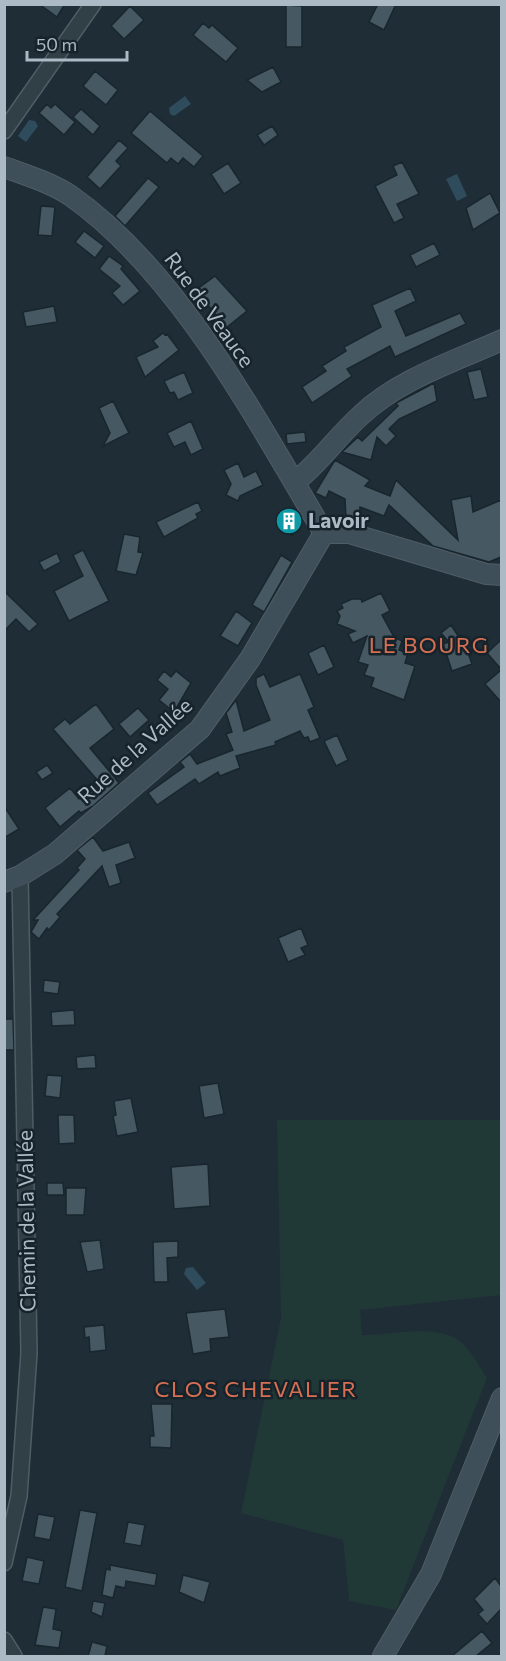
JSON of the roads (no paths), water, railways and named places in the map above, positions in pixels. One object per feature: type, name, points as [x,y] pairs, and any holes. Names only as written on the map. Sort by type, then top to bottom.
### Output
[{"type":"street","points":[[4,131],[93,4]]},
{"type":"street","name":"Rue de Veauce","points":[[4,167],[70,195],[108,226],[137,255],[216,358],[295,482],[324,533]]},
{"type":"street","points":[[295,482],[311,470],[360,416],[406,382],[501,340]]},
{"type":"street","points":[[324,533],[349,533],[486,574],[501,576]]},
{"type":"street","name":"Rue de la Vallée","points":[[12,879],[56,854],[200,729],[249,659],[324,533]]},
{"type":"street","name":"Chemin de la Vallée","points":[[4,1563],[19,1496],[29,1353],[12,879]]},
{"type":"street","points":[[383,1656],[431,1574],[501,1398]]},
{"type":"street","points":[[4,1640],[15,1656]]},
{"type":"water","points":[[185,96],[191,104],[174,116],[170,114],[169,108]]},
{"type":"water","points":[[29,120],[35,121],[38,126],[26,142],[18,136]]},
{"type":"water","points":[[457,174],[467,196],[457,201],[446,179]]},
{"type":"water","points":[[193,1267],[206,1283],[197,1290],[184,1274],[186,1268]]},
{"type":"place","name":"Lavoir","points":[[289,521]]},
{"type":"district","name":"LE BOURG","points":[[429,645]]},
{"type":"district","name":"CLOS CHEVALIER","points":[[256,1389]]}]
